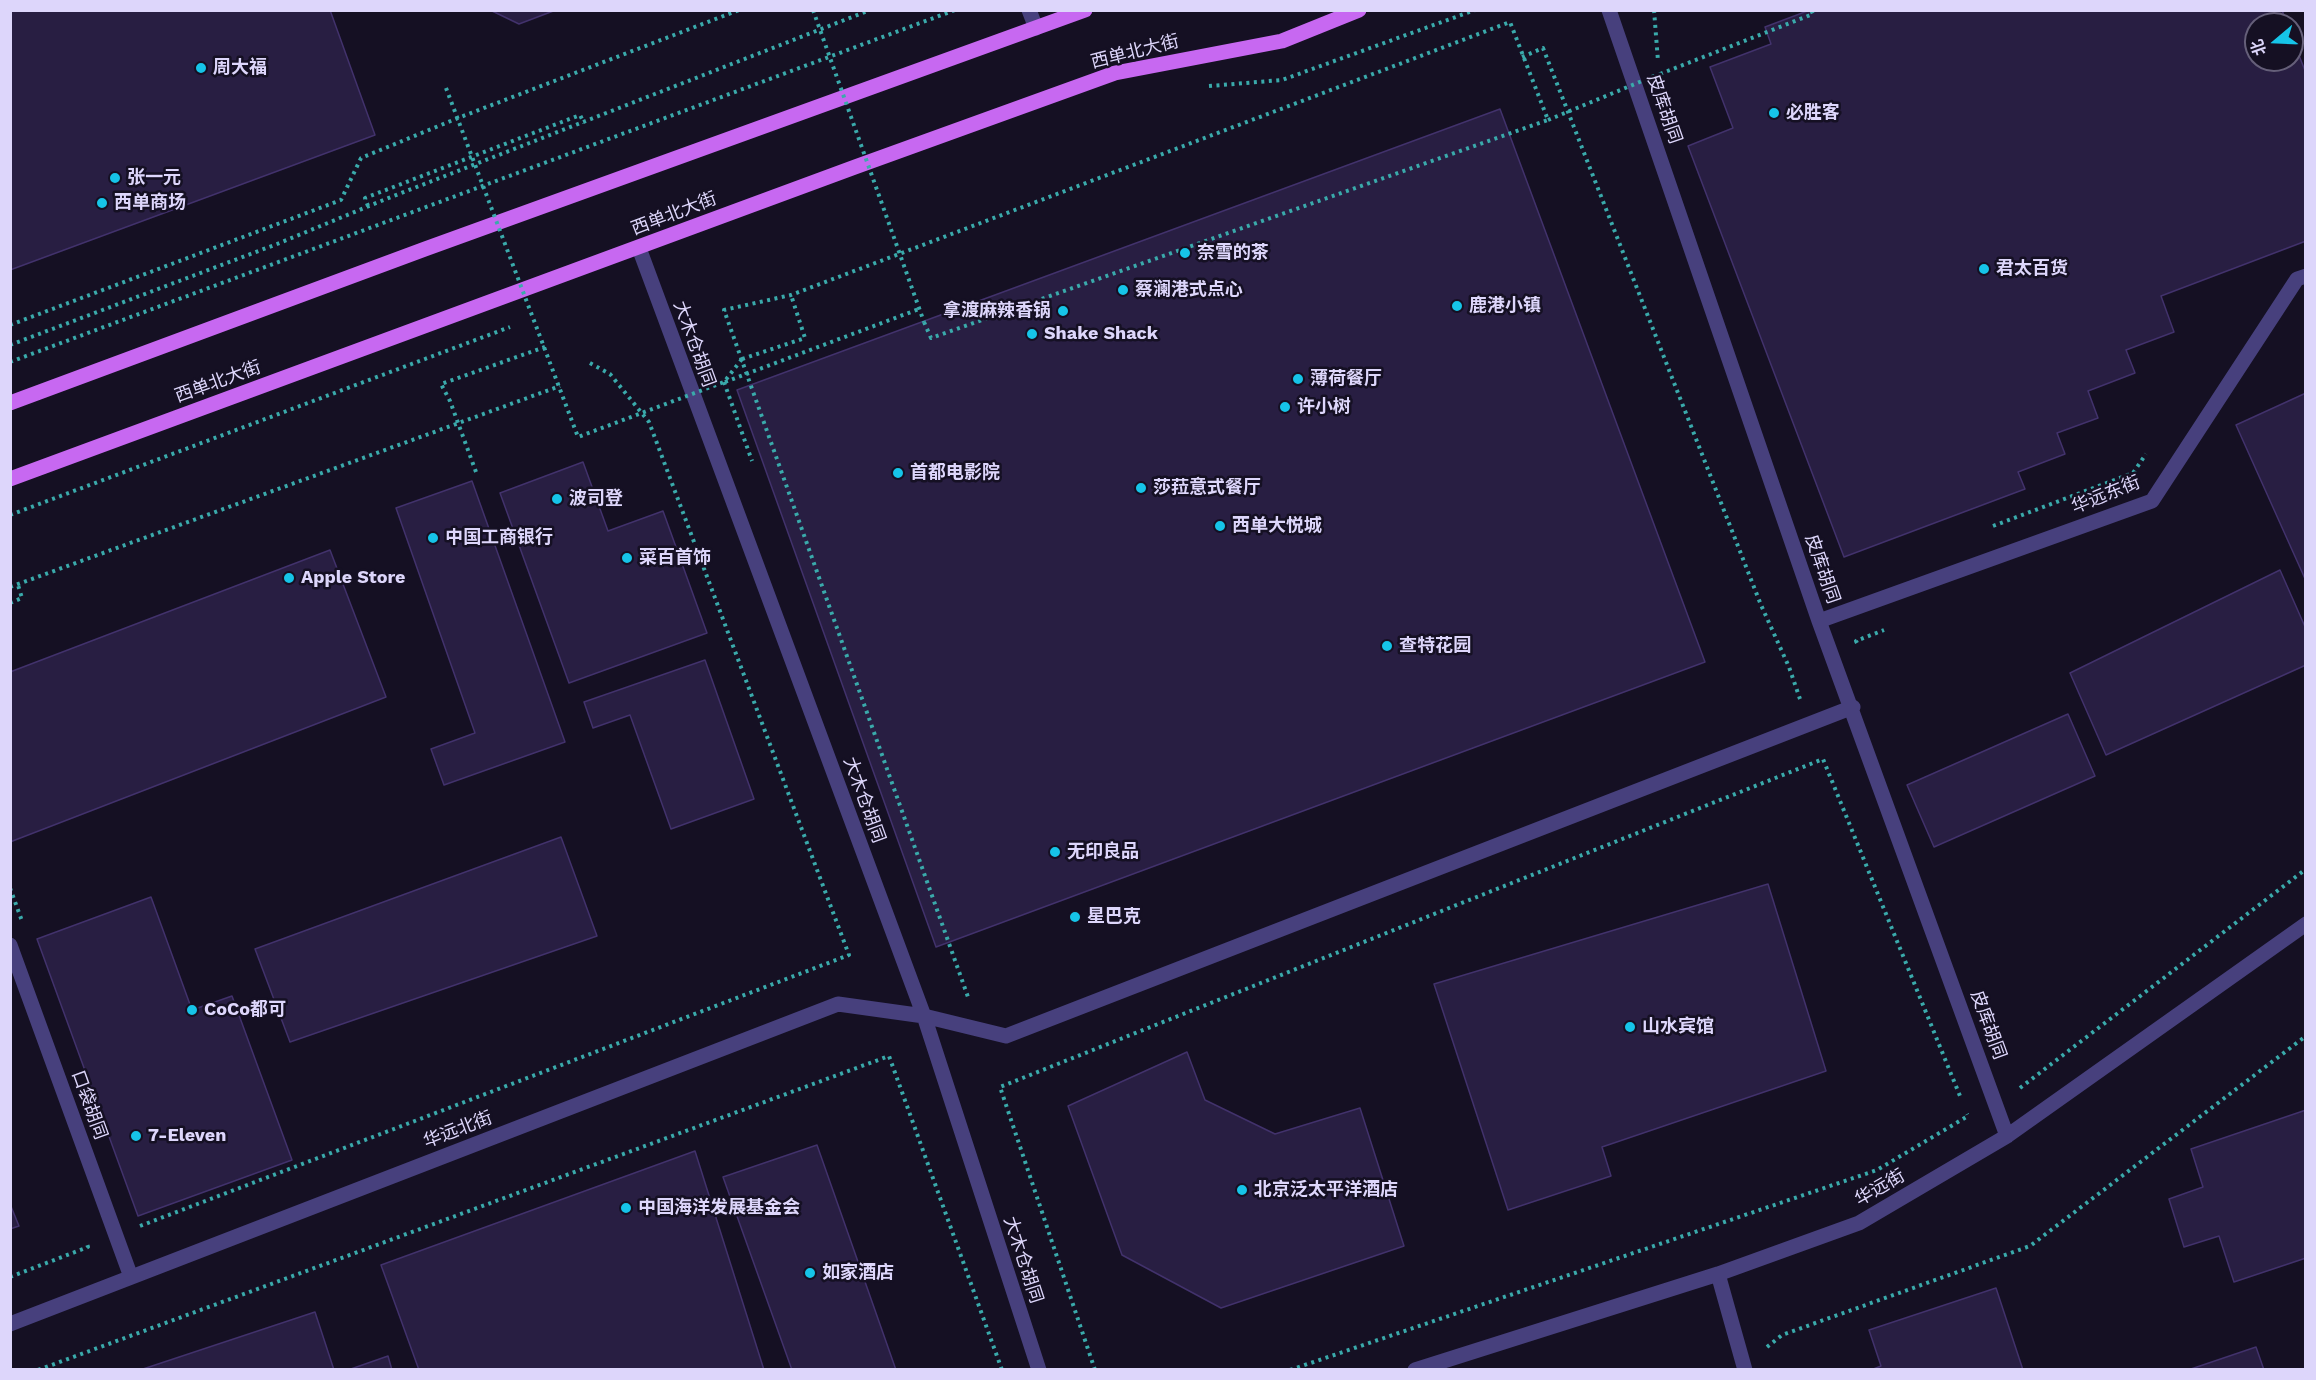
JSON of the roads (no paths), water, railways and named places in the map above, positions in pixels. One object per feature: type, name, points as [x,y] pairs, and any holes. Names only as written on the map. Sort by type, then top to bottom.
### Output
[{"type":"main road","points":[[10,403],[425,249],[1084,10]]},
{"type":"main road","name":"西单北大街","points":[[10,479],[1115,73],[1282,41],[1359,10]]},
{"type":"street","points":[[1029,10],[1036,28]]},
{"type":"street","name":"皮库胡同","points":[[1609,10],[1819,621],[2007,1136]]},
{"type":"street","name":"大木仓胡同","points":[[639,248],[924,1017],[1039,1370]]},
{"type":"street","name":"华远东街","points":[[1819,621],[2151,501],[2297,279],[2306,276]]},
{"type":"street","name":"华远北街","points":[[10,1324],[838,1004],[924,1017],[1006,1035],[1852,708]]},
{"type":"street","name":"华远街","points":[[1415,1370],[1718,1274],[1859,1223],[2007,1136],[2306,924]]},
{"type":"street","name":"口袋胡同","points":[[10,945],[131,1277]]},
{"type":"street","points":[[1718,1274],[1745,1370]]},
{"type":"place","name":"周大福","points":[[201,68]]},
{"type":"place","name":"必胜客","points":[[1774,113]]},
{"type":"place","name":"张一元","points":[[115,178]]},
{"type":"place","name":"西单商场","points":[[102,203]]},
{"type":"place","name":"奈雪的茶","points":[[1185,253]]},
{"type":"place","name":"君太百货","points":[[1984,269]]},
{"type":"place","name":"蔡澜港式点心","points":[[1123,290]]},
{"type":"place","name":"鹿港小镇","points":[[1457,306]]},
{"type":"place","name":"拿渡麻辣香锅","points":[[1063,311]]},
{"type":"place","name":"Shake Shack","points":[[1032,334]]},
{"type":"place","name":"薄荷餐厅","points":[[1298,379]]},
{"type":"place","name":"许小树","points":[[1285,407]]},
{"type":"place","name":"首都电影院","points":[[898,473]]},
{"type":"place","name":"莎菈意式餐厅","points":[[1141,488]]},
{"type":"place","name":"波司登","points":[[557,499]]},
{"type":"place","name":"西单大悦城","points":[[1220,526]]},
{"type":"place","name":"中国工商银行","points":[[433,538]]},
{"type":"place","name":"菜百首饰","points":[[627,558]]},
{"type":"place","name":"Apple Store","points":[[289,578]]},
{"type":"place","name":"查特花园","points":[[1387,646]]},
{"type":"place","name":"无印良品","points":[[1055,852]]},
{"type":"place","name":"星巴克","points":[[1075,917]]},
{"type":"place","name":"CoCo都可","points":[[192,1010]]},
{"type":"place","name":"山水宾馆","points":[[1630,1027]]},
{"type":"place","name":"7-Eleven","points":[[136,1136]]},
{"type":"place","name":"北京泛太平洋酒店","points":[[1242,1190]]},
{"type":"place","name":"中国海洋发展基金会","points":[[626,1208]]},
{"type":"place","name":"如家酒店","points":[[810,1273]]}]
